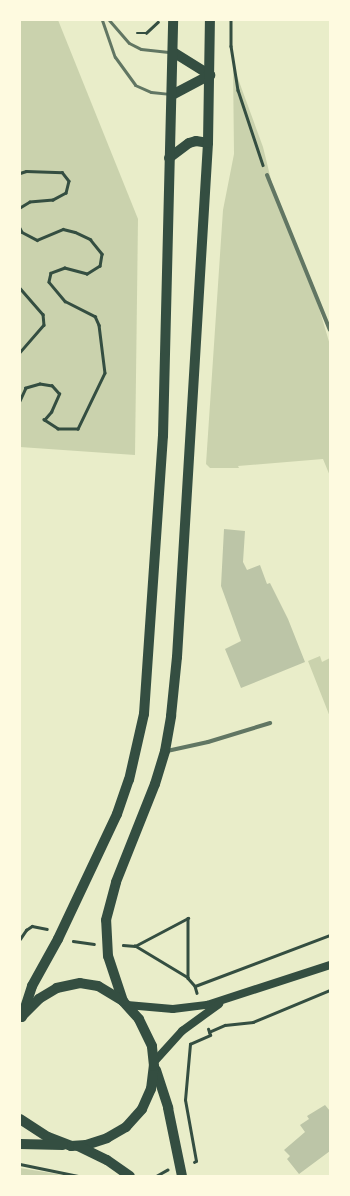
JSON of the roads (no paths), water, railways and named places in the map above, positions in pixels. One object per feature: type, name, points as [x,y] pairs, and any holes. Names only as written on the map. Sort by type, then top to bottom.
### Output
[{"type":"main road","points":[[21,1018],[32,986],[60,935],[117,814],[129,780],[144,714],[162,436],[173,20]]},
{"type":"main road","points":[[182,1176],[168,1108],[154,1064],[146,1029],[125,1003],[113,976],[106,944],[106,920],[111,897],[143,819],[165,751],[177,657],[208,143],[210,20]]},
{"type":"main road","points":[[173,52],[210,75]]},
{"type":"main road","points":[[172,95],[210,75]]},
{"type":"main road","points":[[169,158],[192,142],[208,143]]},
{"type":"main road","points":[[21,1018],[39,999],[71,984],[98,986],[125,1003],[173,1009],[223,1002],[330,965]]},
{"type":"main road","points":[[20,1144],[74,1146],[107,1138],[136,1118],[147,1100],[154,1064],[174,1039],[223,1002]]},
{"type":"main road","points":[[20,1119],[48,1137],[107,1160],[130,1176]]},
{"type":"street","points":[[266,174],[330,330]]},
{"type":"street","points":[[165,751],[208,742],[270,723]]},
{"type":"lane","points":[[102,20],[115,57],[135,85],[151,92],[172,95]]},
{"type":"lane","points":[[109,20],[129,43],[141,49],[173,52]]}]
